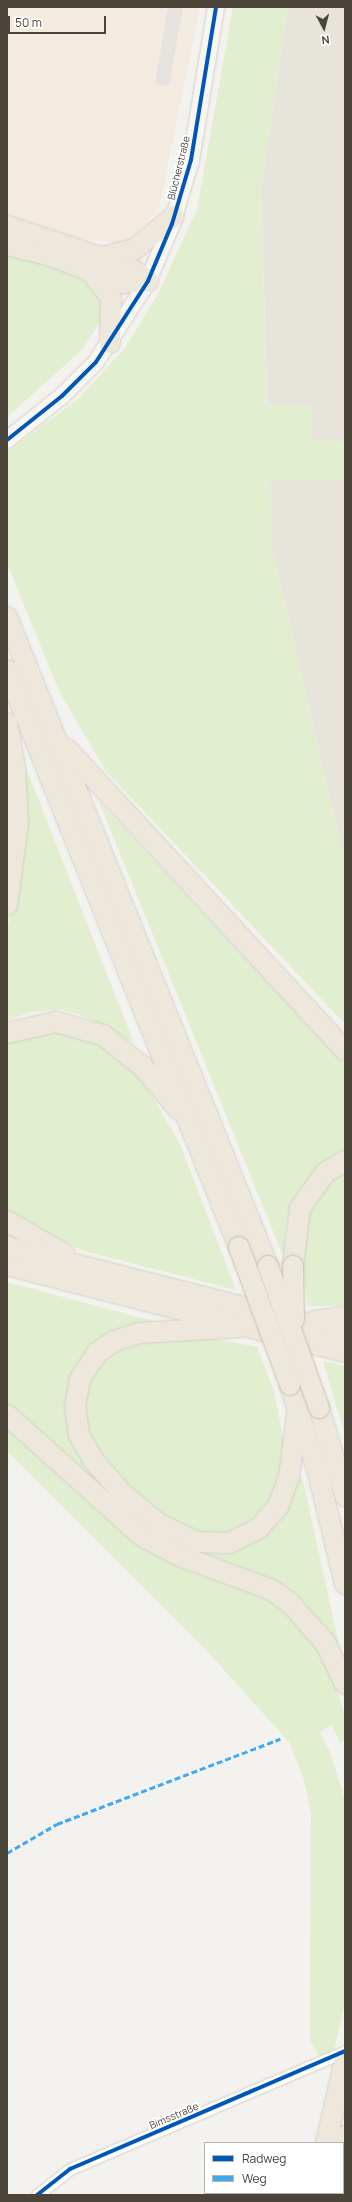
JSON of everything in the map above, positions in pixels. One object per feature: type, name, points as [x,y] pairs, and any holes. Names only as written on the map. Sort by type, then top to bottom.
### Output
[{"type":"highway","points":[[7,245],[96,263],[135,249],[174,216]]},
{"type":"highway","points":[[7,226],[96,263],[122,283],[148,281]]},
{"type":"highway","points":[[96,263],[111,298],[110,343]]},
{"type":"highway","points":[[7,617],[268,1266],[298,1329]]},
{"type":"highway","points":[[7,670],[239,1247],[298,1408],[322,1488],[345,1584]]},
{"type":"highway","points":[[7,723],[15,767],[18,823],[7,905]]},
{"type":"highway","points":[[53,732],[88,776],[345,1050]]},
{"type":"highway","points":[[7,1033],[56,1022],[104,1035],[143,1067],[189,1122]]},
{"type":"highway","points":[[345,1161],[326,1172],[300,1208],[292,1266],[298,1329],[345,1496]]},
{"type":"highway","points":[[7,1222],[86,1267]]},
{"type":"highway","points":[[7,1247],[86,1267],[298,1329],[345,1333]]},
{"type":"highway","points":[[7,1265],[239,1327],[345,1352]]},
{"type":"highway","points":[[298,1329],[345,1317]]},
{"type":"highway","points":[[239,1327],[139,1333],[114,1341],[97,1353],[80,1379],[74,1406],[80,1435],[94,1461],[123,1494],[159,1524],[197,1542],[229,1543],[258,1529],[278,1506],[289,1478],[298,1408]]},
{"type":"highway","points":[[7,1415],[142,1536],[180,1556],[272,1590],[291,1604],[326,1644],[345,1684]]},
{"type":"highway","points":[[333,1449],[345,1473]]},
{"type":"highway","points":[[326,2142],[345,2059]]},
{"type":"street","name":"Blücherstraße","points":[[7,440],[71,388],[110,343],[148,281],[174,216],[194,146],[216,7]]},
{"type":"street","name":"Bimsstraße","points":[[37,2195],[70,2169],[345,2059]]},
{"type":"shaded area","points":[[7,7],[200,7],[159,208],[128,244],[73,238],[7,215]]},
{"type":"shaded area","points":[[168,7],[183,7],[169,86],[155,84]]},
{"type":"shaded area","points":[[288,7],[345,7],[345,863],[272,546],[261,190]]},
{"type":"green space","points":[[233,7],[288,7],[261,190],[267,405],[312,406],[312,439],[345,442],[345,480],[270,481],[272,546],[345,863],[345,1024],[105,770],[59,691],[7,563],[7,452],[78,399],[125,348],[159,292],[197,209]]},
{"type":"green space","points":[[7,253],[93,281],[102,291],[104,315],[83,349],[7,417]]},
{"type":"green space","points":[[25,765],[134,1043],[84,1016],[62,1010],[30,1012],[7,1021],[7,931],[26,838]]},
{"type":"green space","points":[[99,802],[345,1064],[345,1152],[319,1168],[297,1195],[286,1223],[284,1258]]},
{"type":"green space","points":[[46,1029],[95,1037],[142,1079],[180,1144],[236,1290],[84,1251],[7,1215],[7,1040]]},
{"type":"green space","points":[[345,1170],[345,1306],[308,1306],[303,1273],[307,1223],[313,1203],[331,1178]]},
{"type":"green space","points":[[7,1282],[153,1321],[153,1326],[75,1371],[93,1472],[221,1551],[302,1476],[341,1654],[309,1614],[169,1548],[7,1406]]},
{"type":"green space","points":[[210,1338],[257,1347],[274,1391],[284,1442],[282,1481],[258,1520],[228,1536],[196,1535],[146,1507],[86,1438],[83,1390],[96,1364],[128,1342]]},
{"type":"green space","points":[[323,1361],[345,1366],[345,1434],[335,1402]]},
{"type":"green space","points":[[7,1423],[131,1538],[163,1559],[260,1592],[276,1603],[311,1636],[336,1685],[345,1717],[345,1741],[340,1743],[332,1725],[320,1732],[330,1752],[345,1800],[345,2003],[333,2054],[319,2057],[310,2040],[311,1814],[304,1780],[289,1742],[206,1650],[7,1451]]},
{"type":"marked path","points":[[7,1853],[57,1824],[280,1739]]},
{"type":"cycle path","points":[[7,440],[62,396],[96,362],[148,281],[172,224],[191,160],[216,7]]},
{"type":"cycle path","points":[[37,2195],[70,2169],[345,2051]]}]
